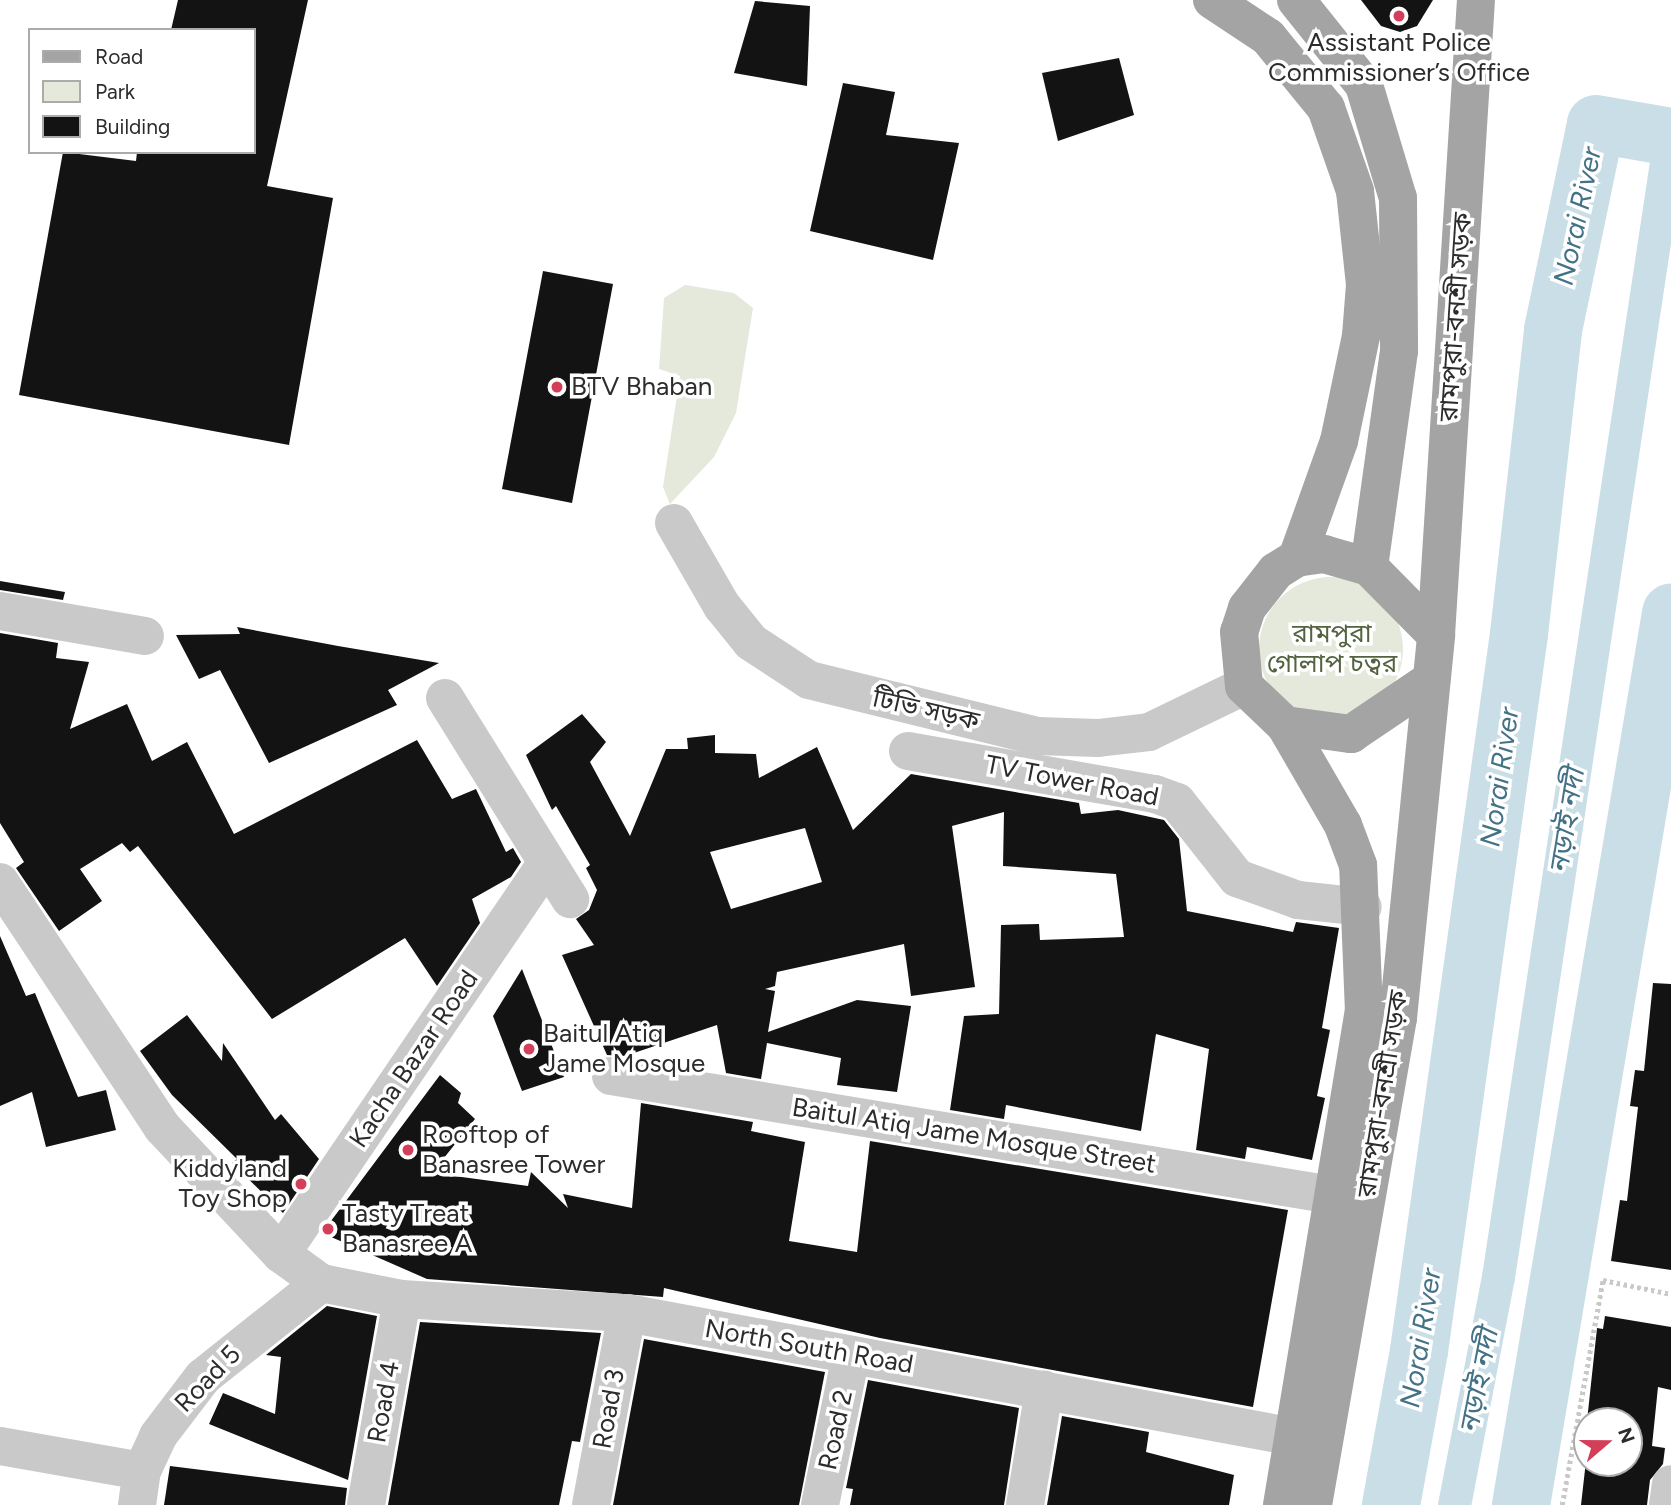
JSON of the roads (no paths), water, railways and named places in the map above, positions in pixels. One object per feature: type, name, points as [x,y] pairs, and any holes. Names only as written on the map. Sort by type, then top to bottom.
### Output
[{"type":"main road","points":[[1212,0],[1276,46],[1326,108],[1346,151],[1365,285],[1354,380],[1339,442],[1297,558]]},
{"type":"main road","name":"রামপুরা-বনশ্রী সড়ক","points":[[1296,0],[1364,85],[1398,198],[1399,351],[1369,568]]},
{"type":"main road","name":"রামপুরা-বনশ্রী সড়ক","points":[[1436,635],[1476,0]]},
{"type":"main road","points":[[1324,554],[1369,568],[1436,635],[1431,680],[1351,734],[1285,725],[1244,686],[1237,655],[1247,608],[1276,571],[1297,558],[1324,554]]},
{"type":"main road","name":"রামপুরা-বনশ্রী সড়ক","points":[[1313,1505],[1398,1018],[1431,680]]},
{"type":"main road","name":"রামপুরা-বনশ্রী সড়ক","points":[[1282,1505],[1338,1196],[1364,1012],[1363,907],[1358,865],[1343,825],[1285,725]]},
{"type":"street","name":"টিভি সড়ক","points":[[674,523],[722,607],[751,642],[822,684],[1037,736],[1098,738],[1149,732],[1244,686]]},
{"type":"street","points":[[0,611],[145,635]]},
{"type":"street","points":[[445,698],[570,899]]},
{"type":"street","name":"TV Tower Road","points":[[908,751],[1155,794],[1178,802],[1237,878],[1298,900],[1363,907]]},
{"type":"street","name":"Kacha Bazar Road","points":[[281,1254],[547,863]]},
{"type":"street","points":[[0,882],[162,1127],[281,1254],[321,1283]]},
{"type":"street","name":"Baitul Atiq Jame Mosque Street","points":[[611,1076],[1338,1196]]},
{"type":"street","name":"North South Road","points":[[321,1283],[402,1299],[626,1313],[1294,1437]]},
{"type":"street","name":"Road 5","points":[[113,1505],[140,1488],[158,1436],[203,1377],[321,1283]]},
{"type":"street","name":"Road 4","points":[[366,1505],[402,1299]]},
{"type":"street","name":"Road 3","points":[[591,1505],[626,1313]]},
{"type":"street","name":"Road 2","points":[[820,1505],[851,1355]]},
{"type":"street","points":[[1025,1505],[1044,1390]]},
{"type":"street","points":[[0,1446],[140,1488]]},
{"type":"street","points":[[1668,1505],[1671,1484]]},
{"type":"waterway","name":"Norai River","points":[[1391,1505],[1419,1351],[1519,634],[1553,330],[1596,124],[1671,137]]},
{"type":"waterway","name":"নড়াই নদী","points":[[1454,1505],[1498,1277],[1671,129]]},
{"type":"waterway","name":"Norai River","points":[[1521,1505],[1671,613]]},
{"type":"place","name":"Assistant Police Commissioner’s Office","points":[[1399,16]]},
{"type":"place","name":"BTV Bhaban","points":[[557,387]]},
{"type":"place","name":"Baitul Atiq Jame Mosque","points":[[529,1049]]},
{"type":"place","name":"Rooftop of Banasree Tower","points":[[408,1150]]},
{"type":"place","name":"Kiddyland Toy Shop","points":[[301,1184]]},
{"type":"place","name":"Tasty Treat Banasree A","points":[[328,1229]]},
{"type":"park label","name":"রামপুরা গোলাপ চত্বর","points":[[1332,649]]}]
